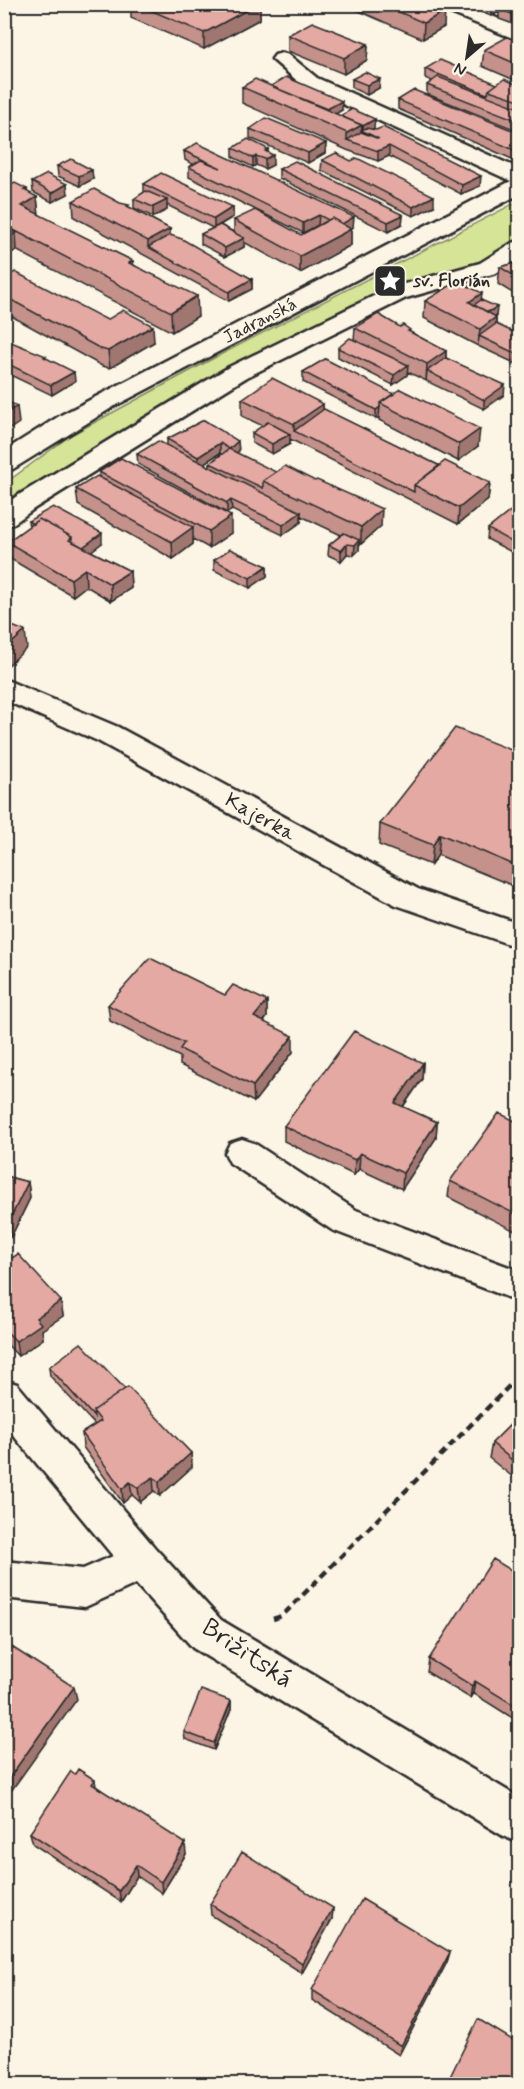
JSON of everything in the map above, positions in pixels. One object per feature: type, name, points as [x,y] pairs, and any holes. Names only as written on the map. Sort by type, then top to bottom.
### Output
[{"type":"street","points":[[445,4],[519,35]]},
{"type":"street","points":[[282,59],[310,82],[519,177]]},
{"type":"street","name":"Jadranská","points":[[4,463],[56,428],[110,398],[519,185]]},
{"type":"street","name":"Jadranská","points":[[4,518],[26,502],[237,372],[398,293],[488,268],[519,248]]},
{"type":"street","name":"Kajerka","points":[[4,688],[108,734],[407,897],[519,936]]},
{"type":"street","points":[[242,1153],[344,1220],[519,1287]]},
{"type":"street","name":"Brižitská","points":[[4,1396],[142,1562],[207,1634],[519,1822]]},
{"type":"street","points":[[4,1579],[85,1588],[142,1562]]},
{"type":"path","points":[[207,1634],[249,1628],[282,1616],[519,1376]]},
{"type":"green space","points":[[519,201],[519,240],[483,263],[231,368],[152,412],[5,506],[4,484],[71,435],[214,358]]},
{"type":"building","points":[[136,4],[258,4],[204,33]]},
{"type":"building","points":[[381,4],[428,4],[445,11],[424,23]]},
{"type":"building","points":[[508,4],[519,4],[519,17],[500,9]]},
{"type":"building","points":[[312,22],[368,44],[344,58],[288,35]]},
{"type":"building","points":[[507,37],[519,42],[519,65],[484,50]]},
{"type":"building","points":[[440,60],[497,84],[487,94],[425,69]]},
{"type":"building","points":[[365,72],[380,79],[367,85],[352,79]]},
{"type":"building","points":[[286,77],[342,101],[327,109],[271,86]]},
{"type":"building","points":[[438,77],[519,108],[519,121],[427,85]]},
{"type":"building","points":[[255,79],[362,125],[347,133],[242,87]]},
{"type":"building","points":[[504,79],[519,85],[519,100],[489,90]]},
{"type":"building","points":[[414,90],[519,133],[519,152],[398,100]]},
{"type":"building","points":[[352,109],[375,119],[363,126],[340,116]]},
{"type":"building","points":[[266,118],[326,143],[308,153],[250,129]]},
{"type":"building","points":[[383,127],[481,176],[462,185],[389,146],[378,151],[347,140],[361,132],[379,139],[361,130],[366,128],[376,130]]},
{"type":"building","points":[[248,139],[268,149],[265,151],[273,155],[265,159],[256,156],[253,158],[233,148]]},
{"type":"building","points":[[197,143],[354,217],[342,224],[332,218],[328,220],[319,215],[303,223],[189,167],[201,160],[221,168],[184,151]]},
{"type":"building","points":[[336,153],[351,161],[357,158],[434,196],[413,207],[322,160]]},
{"type":"building","points":[[71,159],[92,170],[79,176],[57,166]]},
{"type":"building","points":[[295,161],[403,215],[388,222],[279,169]]},
{"type":"building","points":[[161,173],[233,207],[214,219],[144,184]]},
{"type":"building","points":[[47,174],[67,184],[52,193],[32,182]]},
{"type":"building","points":[[4,182],[11,185],[15,183],[37,197],[22,206],[133,261],[129,263],[197,296],[171,312],[4,225]]},
{"type":"building","points":[[94,189],[120,203],[129,205],[127,206],[170,229],[148,241],[73,201]]},
{"type":"building","points":[[146,191],[167,200],[153,207],[134,199]]},
{"type":"building","points":[[255,210],[301,235],[332,218],[351,229],[300,256],[234,220]]},
{"type":"building","points":[[220,225],[244,238],[225,248],[201,234]]},
{"type":"building","points":[[4,228],[16,233],[4,240]]},
{"type":"building","points":[[170,235],[182,239],[252,279],[229,292],[148,247]]},
{"type":"building","points":[[519,262],[519,279],[500,267]]},
{"type":"building","points":[[15,272],[107,320],[123,310],[153,326],[108,351],[101,349],[4,296],[4,278]]},
{"type":"building","points":[[458,281],[482,293],[469,302],[496,317],[480,329],[425,301]]},
{"type":"building","points":[[481,300],[497,307],[488,312],[474,305]]},
{"type":"building","points":[[378,314],[400,327],[403,325],[410,330],[408,331],[446,351],[427,364],[355,328]]},
{"type":"building","points":[[496,324],[519,335],[519,355],[479,336]]},
{"type":"building","points":[[350,338],[408,365],[394,375],[338,348]]},
{"type":"building","points":[[11,342],[46,356],[44,357],[74,372],[51,385],[4,362],[4,346]]},
{"type":"building","points":[[446,358],[505,385],[484,400],[427,371]]},
{"type":"building","points":[[325,359],[394,394],[380,403],[380,407],[376,410],[303,372]]},
{"type":"building","points":[[272,378],[323,404],[294,424],[242,399]]},
{"type":"building","points":[[400,389],[480,429],[459,444],[380,403]]},
{"type":"building","points":[[4,400],[17,406],[4,415]]},
{"type":"building","points":[[324,409],[440,466],[414,485],[414,492],[294,431]]},
{"type":"building","points":[[204,420],[238,441],[229,449],[220,443],[198,457],[167,439]]},
{"type":"building","points":[[268,422],[290,434],[272,444],[252,433]]},
{"type":"building","points":[[158,441],[301,512],[283,525],[231,500],[227,503],[137,454]]},
{"type":"building","points":[[229,449],[276,472],[263,481],[263,488],[210,463]]},
{"type":"building","points":[[121,458],[231,516],[209,531],[99,472]]},
{"type":"building","points":[[445,461],[490,483],[459,508],[414,485]]},
{"type":"building","points":[[285,466],[382,509],[361,527],[263,481]]},
{"type":"building","points":[[97,476],[193,527],[172,542],[76,489]]},
{"type":"building","points":[[519,506],[519,546],[488,529]]},
{"type":"building","points":[[53,507],[102,533],[83,547],[72,541],[72,537],[39,519],[33,524],[28,521]]},
{"type":"building","points":[[39,519],[72,537],[69,540],[130,571],[110,584],[85,569],[71,579],[7,542]]},
{"type":"building","points":[[344,533],[359,540],[355,545],[347,544],[341,551],[329,545]]},
{"type":"building","points":[[230,549],[267,566],[250,578],[214,560]]},
{"type":"building","points":[[4,623],[25,631],[4,650]]},
{"type":"building","points":[[455,728],[519,753],[519,867],[440,834],[433,845],[380,824]]},
{"type":"building","points":[[150,958],[225,995],[233,985],[267,1001],[254,1017],[293,1036],[253,1086],[180,1049],[184,1043],[108,1005]]},
{"type":"building","points":[[354,1031],[423,1063],[395,1103],[437,1122],[403,1173],[360,1153],[355,1160],[284,1126]]},
{"type":"building","points":[[499,1113],[519,1123],[519,1216],[450,1181]]},
{"type":"building","points":[[4,1176],[28,1182],[9,1221],[4,1220]]},
{"type":"building","points":[[18,1254],[61,1301],[36,1318],[41,1324],[16,1341],[4,1329],[4,1263]]},
{"type":"building","points":[[81,1343],[125,1389],[93,1411],[94,1417],[49,1367]]},
{"type":"building","points":[[128,1387],[191,1453],[159,1482],[153,1477],[138,1488],[130,1482],[122,1489],[82,1433],[101,1421],[93,1411]]},
{"type":"building","points":[[519,1416],[519,1466],[492,1443]]},
{"type":"building","points":[[493,1559],[519,1575],[519,1708],[475,1681],[472,1686],[429,1659]]},
{"type":"building","points":[[4,1642],[74,1687],[4,1785]]},
{"type":"building","points":[[201,1690],[231,1701],[214,1743],[184,1732]]},
{"type":"building","points":[[78,1769],[95,1780],[92,1784],[185,1843],[161,1882],[136,1865],[119,1891],[30,1833],[71,1771],[75,1774]]},
{"type":"building","points":[[242,1852],[333,1908],[302,1963],[210,1904]]},
{"type":"building","points":[[362,1899],[450,1952],[401,2046],[312,1990]]},
{"type":"building","points":[[478,2019],[519,2044],[519,2085],[446,2085]]},
{"type":"place","name":"sv. Florián","points":[[390,281]]}]
